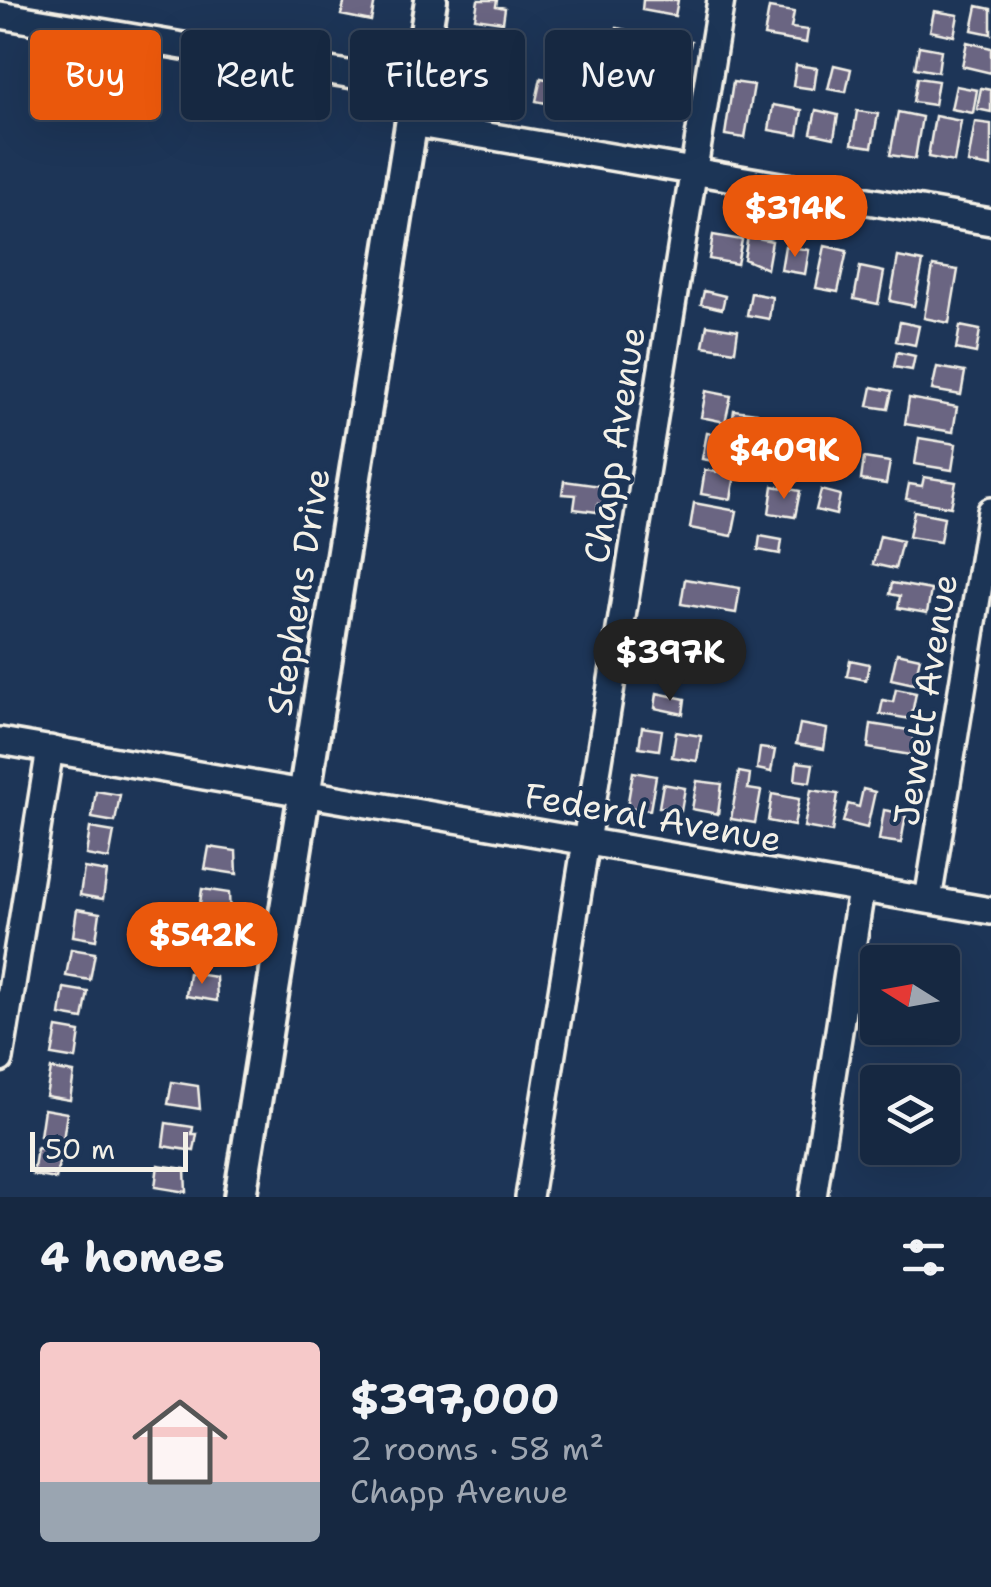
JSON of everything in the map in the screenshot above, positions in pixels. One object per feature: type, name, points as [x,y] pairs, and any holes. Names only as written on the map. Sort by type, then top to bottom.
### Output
[{"type":"street","name":"Stephens Drive","points":[[427,30],[432,0]]},
{"type":"street","name":"Chapp Avenue","points":[[529,1197],[721,0]]},
{"type":"street","points":[[0,15],[350,74]]},
{"type":"street","name":"Stephens Drive","points":[[240,1197],[412,120]]},
{"type":"street","points":[[412,123],[991,222]]},
{"type":"street","name":"Jewett Avenue","points":[[928,900],[991,512]]},
{"type":"street","name":"Federal Avenue","points":[[0,741],[991,911]]},
{"type":"street","points":[[0,1059],[50,749]]},
{"type":"street","points":[[814,1197],[862,890]]},
{"type":"building","points":[[345,0],[375,0],[371,21],[341,15]]},
{"type":"building","points":[[478,0],[497,0],[496,6],[505,8],[503,22],[475,18]]},
{"type":"building","points":[[643,0],[678,0],[675,16],[642,10]]},
{"type":"building","points":[[977,6],[991,9],[991,34],[972,30]]},
{"type":"building","points":[[769,8],[794,12],[791,28],[808,30],[806,43],[764,36]]},
{"type":"building","points":[[934,11],[958,15],[954,36],[930,31]]},
{"type":"building","points":[[967,42],[991,48],[991,73],[962,66]]},
{"type":"building","points":[[919,46],[941,50],[938,72],[915,68]]},
{"type":"building","points":[[796,65],[817,68],[814,89],[793,86]]},
{"type":"building","points":[[834,65],[851,69],[846,92],[828,89]]},
{"type":"building","points":[[541,78],[545,79],[545,103],[536,101]]},
{"type":"building","points":[[917,78],[938,81],[934,105],[913,102]]},
{"type":"building","points":[[733,82],[754,85],[745,138],[725,135]]},
{"type":"building","points":[[956,86],[977,90],[973,113],[951,109]]},
{"type":"building","points":[[981,88],[991,90],[991,112],[977,109]]},
{"type":"building","points":[[773,105],[802,110],[798,135],[769,130]]},
{"type":"building","points":[[816,110],[838,115],[834,138],[811,133]]},
{"type":"building","points":[[857,111],[878,114],[872,147],[852,144]]},
{"type":"building","points":[[898,112],[922,117],[915,159],[890,155]]},
{"type":"building","points":[[935,116],[961,121],[954,162],[928,157]]},
{"type":"building","points":[[975,122],[991,124],[991,167],[968,163]]},
{"type":"building","points":[[713,235],[742,240],[737,264],[709,259]]},
{"type":"building","points":[[748,236],[772,241],[767,269],[744,259]]},
{"type":"building","points":[[785,246],[809,250],[805,274],[781,270]]},
{"type":"building","points":[[825,246],[847,251],[838,292],[816,288]]},
{"type":"building","points":[[898,257],[923,262],[914,306],[890,301]]},
{"type":"building","points":[[933,266],[958,270],[949,323],[924,318]]},
{"type":"building","points":[[860,267],[884,272],[878,304],[854,299]]},
{"type":"building","points":[[704,291],[725,296],[722,309],[701,304]]},
{"type":"building","points":[[751,293],[772,297],[769,319],[747,315]]},
{"type":"building","points":[[900,322],[919,326],[915,345],[896,341]]},
{"type":"building","points":[[707,325],[738,330],[735,351],[703,346]]},
{"type":"building","points":[[960,326],[980,330],[976,353],[956,349]]},
{"type":"building","points":[[897,352],[915,356],[912,370],[894,367]]},
{"type":"building","points":[[937,367],[965,372],[961,395],[932,390]]},
{"type":"building","points":[[872,387],[892,391],[888,409],[868,406]]},
{"type":"building","points":[[706,391],[731,396],[725,422],[701,417]]},
{"type":"building","points":[[909,398],[957,407],[953,432],[905,424]]},
{"type":"building","points":[[734,410],[757,413],[754,435],[731,432]]},
{"type":"building","points":[[707,433],[745,440],[741,466],[702,459]]},
{"type":"building","points":[[919,438],[956,444],[952,470],[915,464]]},
{"type":"building","points":[[776,457],[801,461],[797,481],[773,477]]},
{"type":"building","points":[[864,458],[890,462],[886,484],[861,480]]},
{"type":"building","points":[[705,470],[735,475],[731,499],[701,494]]},
{"type":"building","points":[[924,477],[956,482],[951,507],[906,499],[909,484],[922,486]]},
{"type":"building","points":[[564,481],[601,486],[604,505],[598,504],[597,512],[574,509],[576,495],[562,494]]},
{"type":"building","points":[[773,486],[800,491],[795,517],[769,513]]},
{"type":"building","points":[[821,490],[840,495],[836,515],[816,510]]},
{"type":"building","points":[[694,503],[737,511],[732,536],[690,528]]},
{"type":"building","points":[[914,511],[944,517],[940,542],[909,537]]},
{"type":"building","points":[[760,536],[782,540],[780,554],[758,550]]},
{"type":"building","points":[[880,536],[902,541],[895,569],[873,564]]},
{"type":"building","points":[[685,579],[740,588],[736,613],[681,604]]},
{"type":"building","points":[[892,583],[931,590],[927,613],[898,608],[900,596],[890,594]]},
{"type":"building","points":[[671,624],[699,630],[695,651],[667,646]]},
{"type":"building","points":[[897,653],[920,658],[914,684],[891,679]]},
{"type":"building","points":[[850,660],[869,664],[866,680],[847,676]]},
{"type":"building","points":[[896,689],[916,693],[911,719],[880,714],[883,700],[893,702]]},
{"type":"building","points":[[657,693],[685,699],[683,714],[655,708]]},
{"type":"building","points":[[800,724],[827,729],[824,749],[796,744]]},
{"type":"building","points":[[871,724],[915,731],[911,755],[868,748]]},
{"type":"building","points":[[642,727],[662,730],[659,750],[639,747]]},
{"type":"building","points":[[676,732],[701,736],[697,761],[672,757]]},
{"type":"building","points":[[760,748],[775,750],[771,772],[757,769]]},
{"type":"building","points":[[797,762],[813,764],[810,782],[795,780]]},
{"type":"building","points":[[633,772],[656,776],[650,810],[627,807]]},
{"type":"building","points":[[739,772],[750,774],[748,789],[761,791],[755,823],[731,819]]},
{"type":"building","points":[[697,781],[722,784],[718,814],[692,809]]},
{"type":"building","points":[[663,784],[685,788],[681,811],[659,807]]},
{"type":"building","points":[[863,789],[875,792],[867,828],[843,822],[848,804],[859,807]]},
{"type":"building","points":[[811,790],[838,794],[832,832],[804,827]]},
{"type":"building","points":[[96,791],[120,795],[115,822],[92,818]]},
{"type":"building","points":[[772,794],[799,799],[794,826],[768,821]]},
{"type":"building","points":[[884,810],[906,814],[901,843],[879,840]]},
{"type":"building","points":[[90,828],[114,832],[109,859],[86,855]]},
{"type":"building","points":[[209,847],[236,851],[237,874],[205,869]]},
{"type":"building","points":[[84,868],[107,872],[103,899],[80,895]]},
{"type":"building","points":[[202,889],[229,893],[230,916],[199,911]]},
{"type":"building","points":[[77,909],[100,913],[96,940],[73,936]]},
{"type":"building","points":[[195,931],[221,935],[220,942],[225,943],[223,959],[191,954]]},
{"type":"building","points":[[71,949],[95,953],[90,980],[66,976]]},
{"type":"building","points":[[189,973],[216,977],[217,1001],[186,996]]},
{"type":"building","points":[[64,988],[88,992],[83,1019],[60,1015]]},
{"type":"building","points":[[57,1028],[80,1032],[76,1059],[52,1055]]},
{"type":"building","points":[[51,1069],[74,1073],[70,1100],[46,1096]]},
{"type":"building","points":[[172,1082],[198,1086],[200,1109],[168,1104]]},
{"type":"building","points":[[44,1109],[67,1113],[63,1140],[40,1136]]},
{"type":"building","points":[[166,1123],[193,1127],[192,1134],[197,1134],[194,1151],[163,1146]]},
{"type":"building","points":[[37,1148],[61,1152],[56,1179],[33,1175]]},
{"type":"building","points":[[158,1165],[185,1169],[186,1192],[155,1187]]}]
